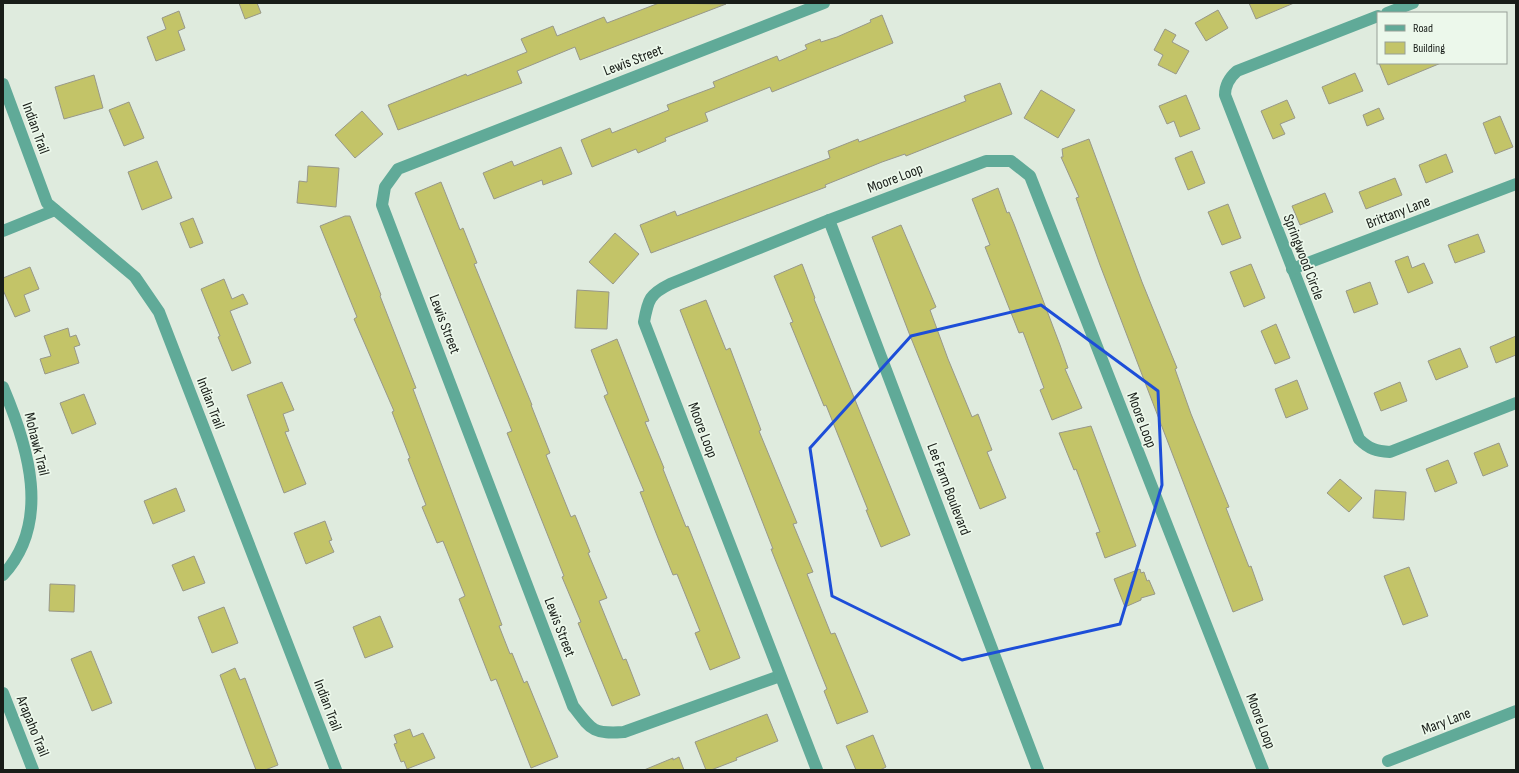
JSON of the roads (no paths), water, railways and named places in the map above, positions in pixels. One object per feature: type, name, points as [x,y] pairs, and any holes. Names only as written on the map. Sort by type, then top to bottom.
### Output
[{"type":"street","name":"Lewis Street","points":[[780,676],[624,732],[602,733],[587,725],[573,706],[382,205],[385,187],[398,169],[824,3]]},
{"type":"street","points":[[1390,12],[1413,3]]},
{"type":"street","name":"Springwood Circle","points":[[1377,16],[1237,71],[1229,78],[1225,89],[1225,96],[1359,439],[1367,446],[1378,452],[1390,452],[1516,404]]},
{"type":"street","name":"Indian Trail","points":[[3,84],[47,204],[135,277],[159,312],[336,770]]},
{"type":"street","name":"Moore Loop","points":[[817,770],[644,322],[647,306],[656,291],[829,220],[986,161],[1011,161],[1030,176],[1263,770]]},
{"type":"street","name":"Brittany Lane","points":[[1292,269],[1516,184]]},
{"type":"street","points":[[3,231],[55,210]]},
{"type":"street","name":"Lee Farm Boulevard","points":[[829,220],[1038,770]]},
{"type":"street","name":"Mohawk Trail","points":[[3,387],[24,449],[32,491],[31,522],[28,533],[17,557],[3,575]]},
{"type":"street","name":"Arapaho Trail","points":[[3,693],[33,770]]},
{"type":"street","name":"Mary Lane","points":[[1388,761],[1516,711]]}]
